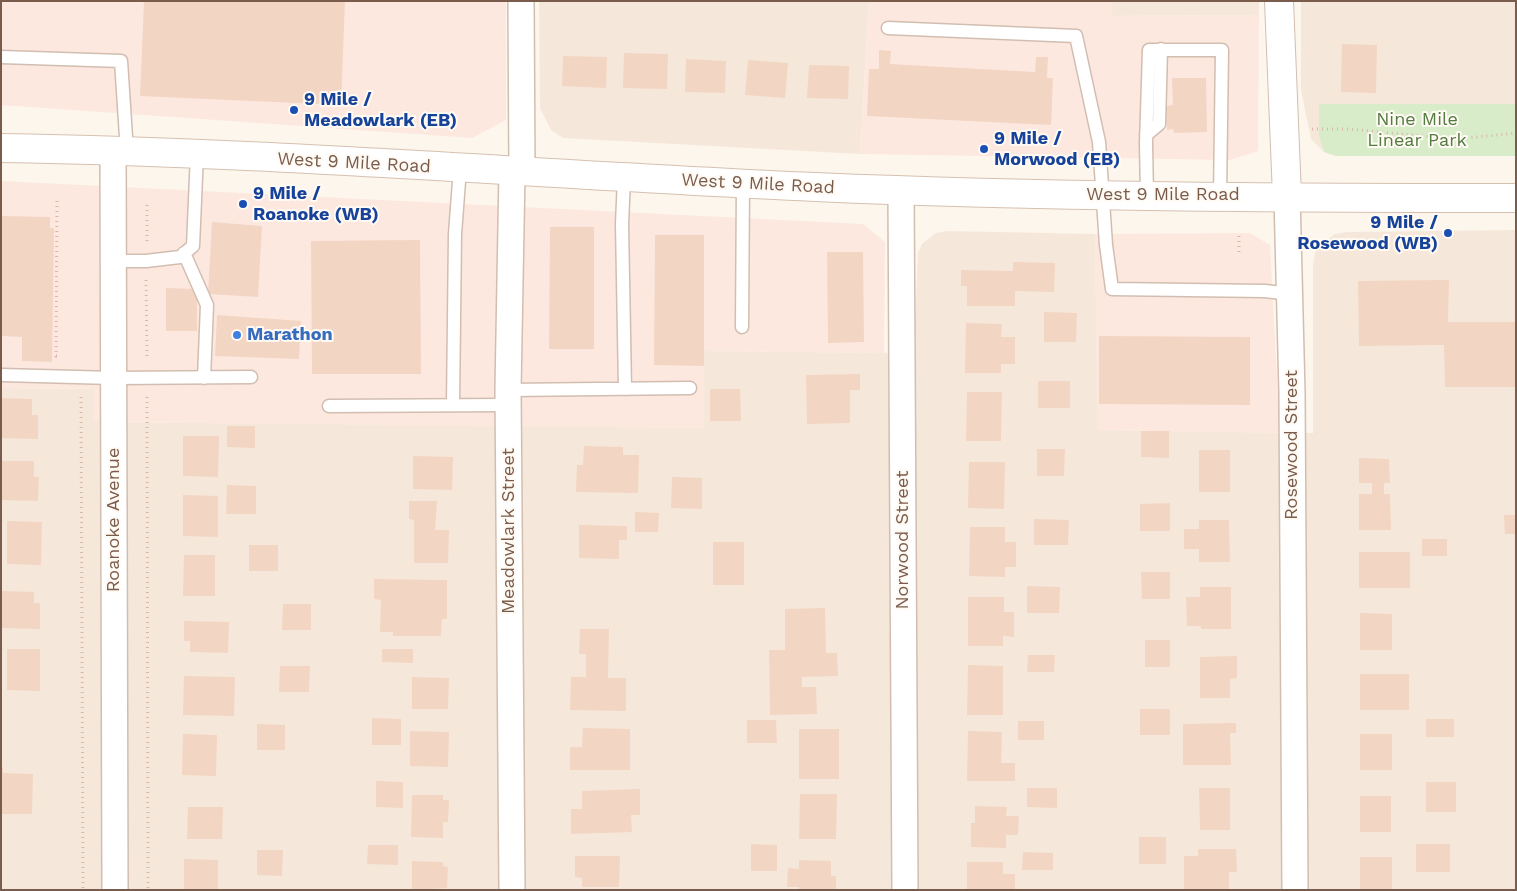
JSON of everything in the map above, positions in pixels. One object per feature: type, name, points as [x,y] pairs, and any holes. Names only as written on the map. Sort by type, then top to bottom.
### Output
[{"type":"main road","name":"Rosewood Street","points":[[1279,1],[1287,196]]},
{"type":"main road","name":"West 9 Mile Road","points":[[1,148],[198,154],[624,178],[901,190],[1147,196],[1516,198]]},
{"type":"street","name":"Meadowlark Street","points":[[512,890],[508,397],[517,172],[521,1]]},
{"type":"street","name":"Roanoke Avenue","points":[[115,890],[112,261],[120,151]]},
{"type":"street","name":"Norwood Street","points":[[901,190],[905,890]]},
{"type":"street","name":"Rosewood Street","points":[[1287,196],[1290,294],[1295,890]]},
{"type":"lane","points":[[888,28],[1076,36],[1099,142],[1106,245],[1112,289],[1265,291],[1290,294]]},
{"type":"lane","points":[[1147,196],[1146,135],[1149,50],[1161,49],[1222,50],[1220,195]]},
{"type":"lane","points":[[1,57],[121,61],[120,151]]},
{"type":"lane","points":[[112,261],[146,262],[180,257],[193,246],[198,154]]},
{"type":"lane","points":[[454,405],[455,234],[460,168]]},
{"type":"lane","points":[[624,178],[622,224],[625,389]]},
{"type":"lane","points":[[742,327],[743,183]]},
{"type":"lane","points":[[184,254],[207,305],[204,378]]},
{"type":"lane","points":[[1,375],[80,378],[251,378]]},
{"type":"lane","points":[[330,406],[454,405],[508,397],[625,389],[690,388]]},
{"type":"path","points":[[1310,129],[1347,129],[1458,139],[1516,132]]},
{"type":"path","points":[[57,201],[56,356],[81,356],[83,890]]},
{"type":"path","points":[[147,204],[148,890]]},
{"type":"path","points":[[1239,234],[1239,252]]},
{"type":"shaded area","points":[[1,1],[506,1],[506,120],[472,138],[1,105]]},
{"type":"shaded area","points":[[539,1],[869,1],[860,154],[563,138],[551,130],[540,108]]},
{"type":"shaded area","points":[[869,1],[1112,1],[1112,16],[1259,15],[1258,151],[1230,160],[860,154]]},
{"type":"shaded area","points":[[1112,1],[1259,1],[1259,15],[1112,16]]},
{"type":"shaded area","points":[[1301,1],[1516,1],[1516,156],[1336,156],[1324,152],[1311,139],[1301,90]]},
{"type":"shaded area","points":[[1,181],[863,224],[885,242],[884,353],[704,351],[704,428],[93,422],[94,389],[1,388]]},
{"type":"shaded area","points":[[1516,230],[1516,890],[1,890],[1,388],[94,389],[94,422],[585,426],[704,351],[914,353],[918,253],[922,244],[936,233],[947,231],[1095,234],[1098,430],[1313,433],[1313,266],[1315,253],[1323,243],[1335,234],[1347,232]]},
{"type":"shaded area","points":[[1250,233],[1270,245],[1280,433],[1097,430],[1095,234]]},
{"type":"green space","name":"Nine Mile Linear Park","points":[[1319,104],[1516,104],[1516,156],[1336,156],[1324,152],[1319,136]]},
{"type":"building","points":[[144,1],[345,1],[341,105],[140,96]]},
{"type":"building","points":[[1342,44],[1377,45],[1376,93],[1341,92]]},
{"type":"building","points":[[879,50],[891,51],[890,64],[1035,72],[1036,57],[1048,57],[1047,78],[1053,78],[1051,125],[867,116],[869,69],[879,69]]},
{"type":"building","points":[[624,53],[668,54],[667,89],[623,88]]},
{"type":"building","points":[[563,56],[607,57],[606,88],[562,86]]},
{"type":"building","points":[[686,59],[726,61],[725,93],[685,92]]},
{"type":"building","points":[[748,60],[788,63],[785,98],[745,95]]},
{"type":"building","points":[[809,65],[849,66],[848,99],[807,98]]},
{"type":"building","points":[[1172,78],[1206,78],[1207,132],[1174,133],[1173,129],[1167,130],[1166,106],[1173,105]]},
{"type":"building","points":[[1,216],[50,217],[50,228],[54,228],[52,362],[22,361],[22,337],[2,336]]},
{"type":"building","points":[[212,222],[262,226],[258,297],[208,294]]},
{"type":"building","points":[[550,227],[594,227],[594,349],[549,349]]},
{"type":"building","points":[[655,235],[704,235],[704,366],[654,365]]},
{"type":"building","points":[[420,240],[421,374],[312,374],[311,241]]},
{"type":"building","points":[[827,252],[863,252],[864,342],[828,343]]},
{"type":"building","points":[[1013,262],[1055,263],[1054,292],[1015,291],[1015,306],[967,306],[967,286],[961,286],[961,270],[1013,271]]},
{"type":"building","points":[[1449,280],[1448,322],[1516,322],[1516,387],[1445,387],[1444,345],[1359,346],[1358,281]]},
{"type":"building","points":[[166,288],[197,289],[197,331],[166,331]]},
{"type":"building","points":[[1044,312],[1077,313],[1076,342],[1044,342]]},
{"type":"building","points":[[217,315],[301,321],[299,359],[215,356]]},
{"type":"building","points":[[966,323],[1002,324],[1001,337],[1015,337],[1015,364],[1001,364],[1001,373],[965,373]]},
{"type":"building","points":[[1099,336],[1250,337],[1250,405],[1099,404]]},
{"type":"building","points":[[860,374],[860,390],[850,390],[850,423],[807,424],[806,375]]},
{"type":"building","points":[[1038,381],[1070,381],[1070,408],[1038,408]]},
{"type":"building","points":[[710,389],[740,389],[741,421],[710,421]]},
{"type":"building","points":[[967,392],[1002,392],[1001,441],[966,441]]},
{"type":"building","points":[[1,398],[32,399],[32,415],[38,415],[38,439],[1,438]]},
{"type":"building","points":[[227,426],[255,426],[255,448],[227,447]]},
{"type":"building","points":[[1141,431],[1169,431],[1169,458],[1141,457]]},
{"type":"building","points":[[183,436],[219,436],[218,477],[183,476]]},
{"type":"building","points":[[584,446],[623,447],[623,455],[639,455],[638,493],[576,492],[577,465],[583,465]]},
{"type":"building","points":[[1037,449],[1065,449],[1064,476],[1037,476]]},
{"type":"building","points":[[1199,450],[1230,450],[1230,492],[1199,492]]},
{"type":"building","points":[[413,456],[453,457],[452,490],[413,489]]},
{"type":"building","points":[[1359,458],[1389,459],[1390,483],[1384,483],[1384,494],[1390,494],[1391,530],[1359,530],[1359,494],[1372,494],[1372,483],[1359,483]]},
{"type":"building","points":[[1,461],[34,461],[34,477],[39,477],[38,501],[1,500]]},
{"type":"building","points":[[969,462],[1005,462],[1004,509],[968,508]]},
{"type":"building","points":[[672,477],[702,478],[702,509],[671,508]]},
{"type":"building","points":[[227,485],[256,486],[256,514],[226,514]]},
{"type":"building","points":[[183,495],[218,496],[218,537],[183,536]]},
{"type":"building","points":[[409,501],[437,501],[435,530],[449,530],[448,563],[414,563],[414,520],[409,519]]},
{"type":"building","points":[[1170,503],[1170,531],[1140,531],[1140,504]]},
{"type":"building","points":[[635,512],[659,513],[658,532],[635,532]]},
{"type":"building","points":[[1504,515],[1516,515],[1516,534],[1505,534]]},
{"type":"building","points":[[1034,519],[1069,520],[1068,545],[1034,545]]},
{"type":"building","points":[[1199,520],[1229,520],[1230,562],[1199,562],[1199,549],[1184,549],[1184,529],[1199,529]]},
{"type":"building","points":[[7,521],[42,522],[41,565],[7,564]]},
{"type":"building","points":[[579,525],[627,526],[627,540],[619,540],[619,559],[579,558]]},
{"type":"building","points":[[970,527],[1005,527],[1005,542],[1016,542],[1016,567],[1005,567],[1005,577],[969,576]]},
{"type":"building","points":[[1422,539],[1447,539],[1447,556],[1422,556]]},
{"type":"building","points":[[713,542],[744,542],[744,585],[713,585]]},
{"type":"building","points":[[249,545],[278,545],[278,571],[249,571]]},
{"type":"building","points":[[1359,552],[1410,552],[1410,588],[1359,588]]},
{"type":"building","points":[[184,555],[215,555],[215,596],[183,596]]},
{"type":"building","points":[[1141,572],[1170,572],[1170,599],[1142,599]]},
{"type":"building","points":[[374,579],[447,580],[447,619],[442,619],[441,636],[393,636],[393,632],[380,632],[381,600],[374,599]]},
{"type":"building","points":[[1027,586],[1060,587],[1059,613],[1027,613]]},
{"type":"building","points":[[1200,587],[1231,587],[1231,629],[1201,629],[1201,626],[1187,626],[1186,597],[1200,597]]},
{"type":"building","points":[[1,591],[34,592],[34,603],[40,603],[40,629],[1,628]]},
{"type":"building","points":[[968,597],[1004,597],[1004,612],[1014,612],[1014,637],[1003,636],[1003,646],[968,646]]},
{"type":"building","points":[[283,604],[311,604],[311,630],[282,630]]},
{"type":"building","points":[[825,608],[826,653],[837,653],[838,676],[802,677],[802,687],[816,687],[817,714],[770,715],[769,650],[785,650],[785,609]]},
{"type":"building","points":[[1360,613],[1392,614],[1392,650],[1360,650]]},
{"type":"building","points":[[184,621],[229,622],[228,653],[190,652],[190,641],[184,641]]},
{"type":"building","points":[[580,629],[609,629],[608,678],[626,678],[626,711],[570,710],[571,677],[586,677],[586,654],[579,654]]},
{"type":"building","points":[[1145,640],[1170,640],[1170,667],[1145,667]]},
{"type":"building","points":[[7,649],[40,649],[40,691],[7,690]]},
{"type":"building","points":[[382,649],[413,649],[413,663],[382,662]]},
{"type":"building","points":[[1028,655],[1055,655],[1054,672],[1027,672]]},
{"type":"building","points":[[1237,656],[1237,678],[1230,679],[1230,698],[1200,698],[1200,657]]},
{"type":"building","points":[[968,665],[1003,666],[1003,715],[967,715]]},
{"type":"building","points":[[280,666],[310,666],[309,692],[279,692]]},
{"type":"building","points":[[1360,674],[1409,674],[1409,710],[1360,710]]},
{"type":"building","points":[[184,676],[235,677],[234,716],[183,715]]},
{"type":"building","points":[[412,677],[449,678],[448,709],[412,709]]},
{"type":"building","points":[[1140,709],[1170,709],[1170,735],[1140,735]]},
{"type":"building","points":[[372,718],[401,719],[401,745],[372,745]]},
{"type":"building","points":[[1426,719],[1454,719],[1454,737],[1426,737]]},
{"type":"building","points":[[747,720],[776,720],[777,743],[747,743]]},
{"type":"building","points":[[1018,721],[1044,721],[1044,740],[1018,740]]},
{"type":"building","points":[[1236,723],[1236,733],[1230,733],[1231,765],[1183,765],[1183,724]]},
{"type":"building","points":[[257,724],[285,725],[285,750],[257,750]]},
{"type":"building","points":[[583,728],[630,729],[630,770],[570,770],[570,747],[582,747]]},
{"type":"building","points":[[799,729],[839,729],[839,779],[799,779]]},
{"type":"building","points":[[410,731],[449,732],[448,767],[410,766]]},
{"type":"building","points":[[968,731],[1002,732],[1001,763],[1015,763],[1015,781],[967,781]]},
{"type":"building","points":[[183,734],[217,735],[216,776],[182,775]]},
{"type":"building","points":[[1360,734],[1392,734],[1392,770],[1360,770]]},
{"type":"building","points":[[1,767],[3,767],[3,773],[33,774],[32,814],[1,814]]},
{"type":"building","points":[[376,781],[403,782],[403,808],[376,807]]},
{"type":"building","points":[[1426,782],[1456,782],[1456,812],[1426,812]]},
{"type":"building","points":[[1027,788],[1057,788],[1057,808],[1027,807]]},
{"type":"building","points":[[1199,788],[1230,788],[1230,830],[1200,830]]},
{"type":"building","points":[[640,789],[640,815],[631,815],[632,832],[571,834],[571,809],[582,809],[582,791]]},
{"type":"building","points":[[800,794],[837,794],[836,839],[799,839]]},
{"type":"building","points":[[412,795],[443,795],[443,800],[449,800],[448,822],[443,822],[443,838],[411,837]]},
{"type":"building","points":[[1360,796],[1391,796],[1391,832],[1360,832]]},
{"type":"building","points":[[975,806],[1007,807],[1006,816],[1019,816],[1018,835],[1006,835],[1006,848],[971,847],[971,823],[975,823]]},
{"type":"building","points":[[188,807],[223,807],[222,839],[187,839]]},
{"type":"building","points":[[1139,837],[1166,837],[1166,864],[1139,864]]},
{"type":"building","points":[[751,844],[777,845],[777,871],[751,871]]},
{"type":"building","points":[[1416,844],[1450,844],[1450,872],[1416,872]]},
{"type":"building","points":[[368,845],[398,845],[398,865],[367,864]]},
{"type":"building","points":[[1198,849],[1236,849],[1237,872],[1229,872],[1229,890],[1184,890],[1184,856],[1198,856]]},
{"type":"building","points":[[257,850],[283,850],[282,876],[257,875]]},
{"type":"building","points":[[1023,852],[1053,853],[1053,870],[1022,870]]},
{"type":"building","points":[[575,856],[620,856],[619,887],[582,887],[582,878],[575,877]]},
{"type":"building","points":[[1360,857],[1392,857],[1392,890],[1360,890]]},
{"type":"building","points":[[184,859],[218,860],[218,890],[184,890]]},
{"type":"building","points":[[799,860],[831,861],[831,876],[836,876],[836,890],[799,890],[799,887],[787,887],[788,868],[799,869]]},
{"type":"building","points":[[412,861],[443,862],[443,866],[448,867],[447,888],[412,890]]},
{"type":"building","points":[[967,862],[1003,862],[1003,874],[1015,874],[1015,890],[967,890]]},
{"type":"place","name":"9 Mile / Meadowlark (EB)","points":[[294,110]]},
{"type":"place","name":"9 Mile / Morwood (EB)","points":[[984,149]]},
{"type":"place","name":"9 Mile / Roanoke (WB)","points":[[243,204]]},
{"type":"place","name":"9 Mile / Rosewood (WB)","points":[[1448,233]]},
{"type":"place","name":"Marathon","points":[[237,335]]}]
